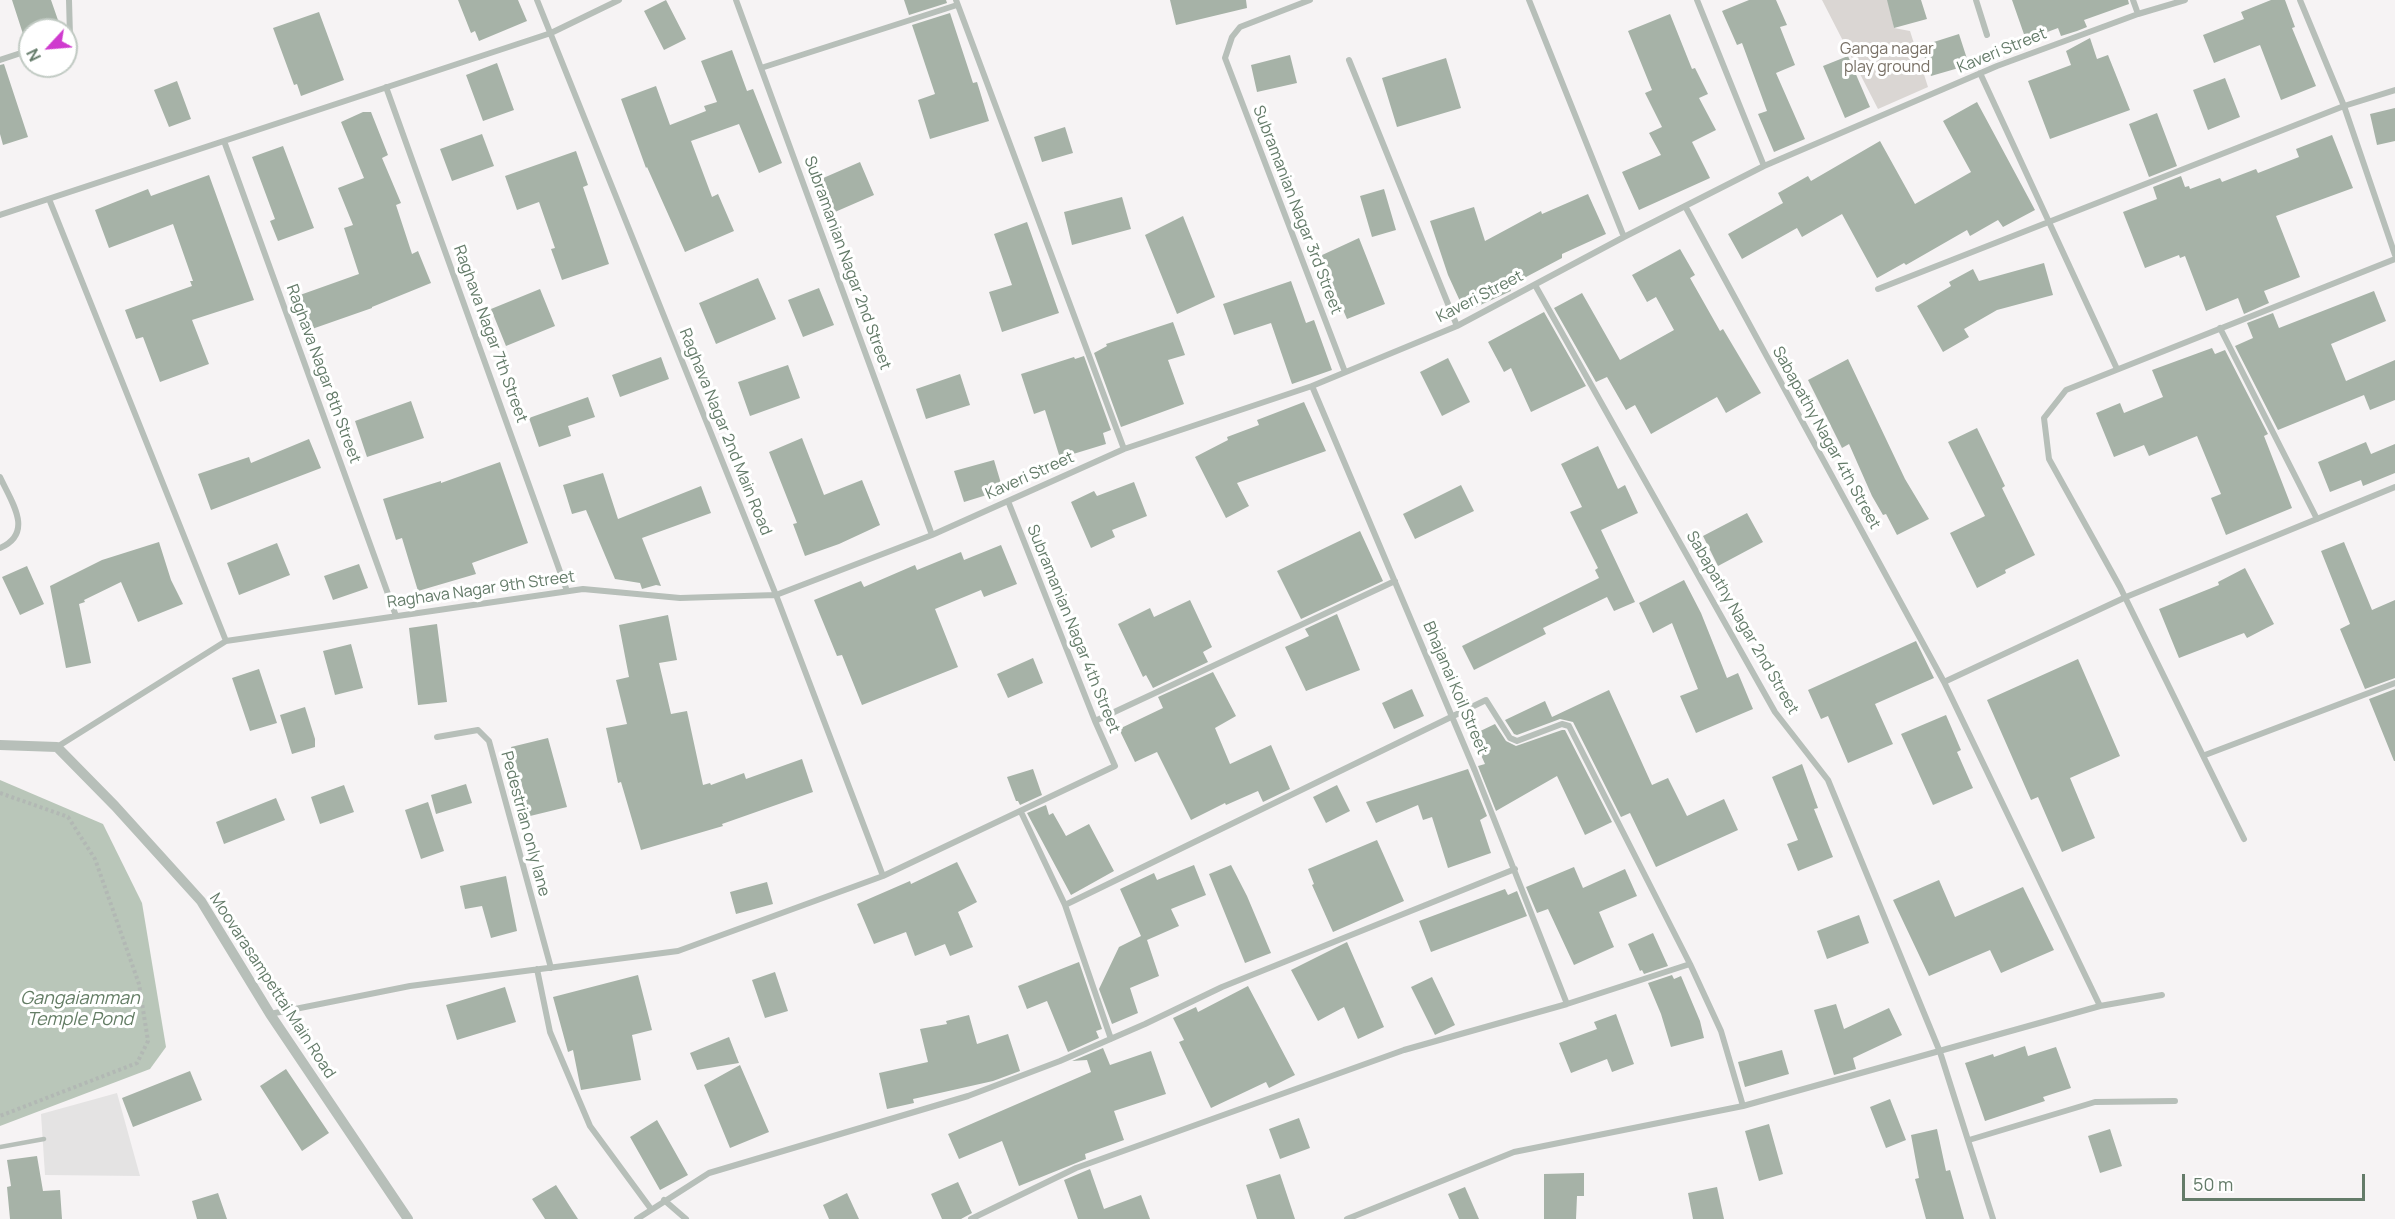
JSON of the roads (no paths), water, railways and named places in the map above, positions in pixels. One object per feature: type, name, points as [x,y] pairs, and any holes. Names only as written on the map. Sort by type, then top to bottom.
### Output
[{"type":"street","points":[[69,0],[70,18]]},
{"type":"street","name":"Raghava Nagar 2nd Main Road","points":[[537,0],[776,595],[883,876]]},
{"type":"street","points":[[0,215],[550,33],[619,0]]},
{"type":"street","name":"Subramanian Nagar 2nd Street","points":[[736,0],[932,535]]},
{"type":"street","name":"Subramanian Nagar 3rd Street","points":[[1310,0],[1240,27],[1232,37],[1225,58],[1345,372]]},
{"type":"street","points":[[1529,0],[1624,237]]},
{"type":"street","points":[[1697,0],[1764,166]]},
{"type":"street","points":[[1976,0],[1988,35]]},
{"type":"street","points":[[2133,0],[2138,14]]},
{"type":"street","name":"Kaveri Street","points":[[776,595],[932,535],[1124,449],[1312,386],[1456,326],[1764,166],[1980,73],[2138,14],[2186,0]]},
{"type":"street","points":[[2244,839],[2126,597],[2049,459],[2044,418],[2067,390],[2395,257],[2344,106],[2300,0]]},
{"type":"street","points":[[761,68],[957,2],[1124,449]]},
{"type":"street","points":[[0,60],[18,54]]},
{"type":"street","points":[[1349,60],[1456,326]]},
{"type":"street","points":[[1980,73],[2117,369]]},
{"type":"street","name":"Raghava Nagar 7th Street","points":[[386,87],[567,591]]},
{"type":"street","points":[[1878,289],[2344,106],[2395,90]]},
{"type":"street","name":"Raghava Nagar 8th Street","points":[[225,141],[396,616]]},
{"type":"street","points":[[0,745],[57,747],[226,642],[49,199]]},
{"type":"street","name":"Sabapathy Nagar 4th Street","points":[[1685,206],[1944,682],[2100,1006]]},
{"type":"street","name":"Sabapathy Nagar 2nd Street","points":[[1535,285],[1775,712],[1828,780],[1940,1053],[1993,1219]]},
{"type":"street","points":[[2220,328],[2317,519]]},
{"type":"street","name":"Bhajanai Koil Street","points":[[1312,386],[1515,869],[1567,1004]]},
{"type":"street","points":[[0,477],[18,514],[20,525],[15,538],[8,545],[0,548]]},
{"type":"street","points":[[1944,682],[2126,597],[2395,487]]},
{"type":"street","name":"Subramanian Nagar 4th Street","points":[[1008,501],[1115,766],[1021,812]]},
{"type":"street","points":[[1095,721],[1395,581]]},
{"type":"street","name":"Raghava Nagar 9th Street","points":[[226,642],[583,588],[680,598],[776,595]]},
{"type":"street","points":[[2205,755],[2395,683]]},
{"type":"street","points":[[1065,905],[1451,715],[1486,700],[1510,738],[1517,741],[1562,724],[1569,726],[1690,964],[1721,1031],[1743,1107]]},
{"type":"street","name":"Pedestrian only lane","points":[[437,737],[478,730],[489,741],[551,968]]},
{"type":"street","name":"Moovarasampettai Main Road","points":[[57,747],[115,806],[201,901],[270,1014],[408,1219]]},
{"type":"street","points":[[270,1014],[410,986],[678,951],[883,876],[1021,812],[1065,905],[1111,1039]]},
{"type":"street","points":[[637,1219],[709,1173],[968,1096],[1060,1061],[1222,987],[1515,869]]},
{"type":"street","points":[[971,1219],[1076,1168],[1404,1050],[1567,1004],[1690,964]]},
{"type":"street","points":[[537,969],[550,1032],[590,1126],[651,1209]]},
{"type":"street","points":[[1347,1219],[1514,1152],[1743,1107],[2100,1006],[2162,995]]},
{"type":"street","points":[[1969,1140],[2095,1102],[2175,1101]]},
{"type":"street","points":[[664,1200],[686,1219]]},
{"type":"lane","points":[[0,1147],[44,1139]]},
{"type":"water","name":"Gangaiamman Temple Pond","points":[[0,780],[103,824],[142,903],[166,1047],[150,1069],[0,1126]]},
{"type":"park label","name":"Ganga nagar play ground","points":[[1887,59]]}]
